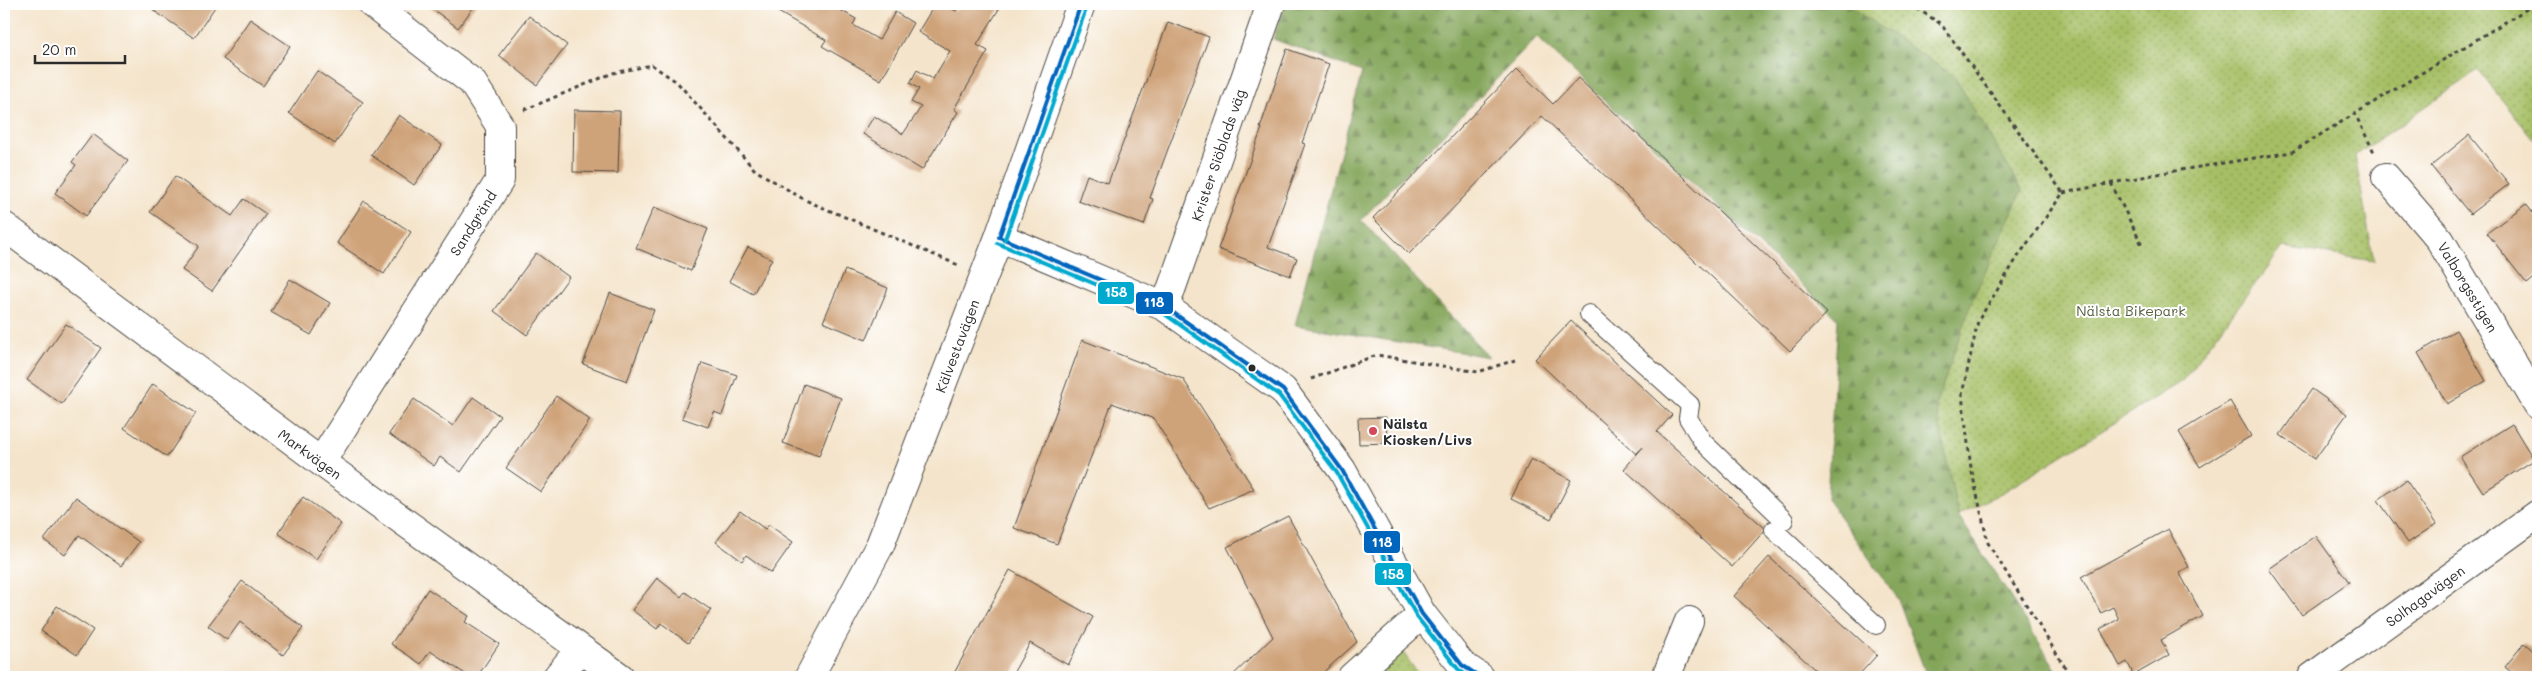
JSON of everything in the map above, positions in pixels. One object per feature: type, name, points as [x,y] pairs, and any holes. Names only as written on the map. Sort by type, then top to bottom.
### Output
[{"type":"street","name":"Sandgränd","points":[[321,462],[500,180],[500,126],[472,82],[372,4]]},
{"type":"street","name":"Kälvestavägen","points":[[809,677],[880,545],[999,237],[1081,4]]},
{"type":"street","name":"Krister Siöblads väg","points":[[1165,307],[1271,4]]},
{"type":"street","name":"Valborgsstigen","points":[[2386,177],[2440,240],[2538,406]]},
{"type":"street","name":"Markvägen","points":[[4,226],[321,462],[620,677]]},
{"type":"street","points":[[999,237],[1165,307],[1282,390],[1342,470],[1422,614],[1462,665],[1480,677]]},
{"type":"street","name":"Solhagavägen","points":[[2312,677],[2538,514]]},
{"type":"street","points":[[1352,677],[1422,614]]},
{"type":"street","points":[[1666,677],[1689,621]]},
{"type":"street","points":[[557,677],[580,649]]},
{"type":"lane","points":[[1589,314],[1690,405],[1688,418],[1703,442],[1779,525],[1876,625]]},
{"type":"path","points":[[1910,4],[1940,24],[2063,194]]},
{"type":"path","points":[[2072,677],[1988,543],[1971,468],[1962,395],[1978,321],[2019,255],[2063,194],[2292,152],[2354,112],[2535,4]]},
{"type":"path","points":[[497,122],[613,73],[652,65],[678,82],[755,170],[805,200],[984,276]]},
{"type":"path","points":[[2354,112],[2386,177]]},
{"type":"path","points":[[2111,184],[2143,247]]},
{"type":"path","points":[[1282,390],[1378,355],[1478,372],[1515,360]]},
{"type":"green space","points":[[1286,4],[1445,4],[1460,7],[1461,4],[1846,4],[1954,76],[2022,190],[1971,303],[1936,405],[1958,515],[2061,677],[1927,677],[1898,599],[1827,499],[1838,319],[1537,37],[1361,220],[1489,357],[1295,325],[1362,72],[1273,39]]},
{"type":"green space","name":"Nälsta Bikepark","points":[[1846,4],[2538,4],[2538,145],[2478,70],[2355,156],[2374,261],[2283,247],[2182,381],[2005,491],[1958,515],[1936,405],[1971,303],[2022,190],[1954,76]]},
{"type":"green space","points":[[1398,645],[1420,677],[1363,677]]},
{"type":"building","points":[[157,4],[217,4],[194,38],[153,10]]},
{"type":"building","points":[[426,4],[476,4],[458,28]]},
{"type":"building","points":[[770,4],[846,4],[842,11],[856,19],[853,25],[879,40],[895,12],[913,23],[881,80],[822,46],[826,40],[768,6]]},
{"type":"building","points":[[935,4],[943,4],[956,11],[960,4],[1002,4],[977,45],[988,51],[954,109],[958,112],[922,170],[863,134],[874,116],[903,134],[921,107],[911,102],[919,89],[910,83],[917,70],[933,79],[950,51],[918,32]]},
{"type":"building","points":[[529,16],[567,45],[537,85],[499,55]]},
{"type":"building","points":[[250,19],[290,46],[263,86],[223,59]]},
{"type":"building","points":[[1168,22],[1209,37],[1150,198],[1153,199],[1144,225],[1078,201],[1087,175],[1108,183]]},
{"type":"building","points":[[1287,49],[1329,64],[1302,143],[1305,144],[1268,247],[1297,258],[1290,276],[1218,249],[1262,128],[1260,128]]},
{"type":"building","points":[[1517,69],[1553,104],[1578,78],[1827,313],[1790,351],[1542,116],[1409,254],[1373,218]]},
{"type":"building","points":[[317,71],[363,102],[335,144],[289,113]]},
{"type":"building","points":[[574,110],[620,111],[618,173],[573,172]]},
{"type":"building","points":[[399,115],[442,145],[414,185],[371,155]]},
{"type":"building","points":[[93,134],[128,161],[86,216],[55,193],[76,165],[72,162]]},
{"type":"building","points":[[2469,135],[2509,184],[2470,214],[2431,166]]},
{"type":"building","points":[[175,176],[232,216],[244,199],[266,214],[212,291],[182,270],[199,246],[150,212]]},
{"type":"building","points":[[364,201],[411,232],[384,274],[337,243]]},
{"type":"building","points":[[2526,204],[2538,220],[2538,275],[2527,284],[2487,233]]},
{"type":"building","points":[[654,207],[708,229],[691,271],[636,248]]},
{"type":"building","points":[[748,247],[772,259],[753,294],[729,281]]},
{"type":"building","points":[[536,253],[569,277],[527,335],[494,311]]},
{"type":"building","points":[[845,270],[888,288],[866,340],[823,322]]},
{"type":"building","points":[[290,279],[330,303],[311,335],[271,312]]},
{"type":"building","points":[[610,293],[654,310],[627,381],[583,364]]},
{"type":"building","points":[[1571,321],[1672,415],[1657,432],[1766,529],[1732,567],[1624,469],[1643,447],[1636,454],[1535,359]]},
{"type":"building","points":[[66,324],[101,348],[62,404],[27,380]]},
{"type":"building","points":[[2456,330],[2486,381],[2447,404],[2418,353]]},
{"type":"building","points":[[1082,340],[1183,379],[1254,489],[1209,508],[1154,419],[1112,403],[1057,544],[1014,528]]},
{"type":"building","points":[[702,363],[737,375],[722,415],[714,412],[708,427],[682,418]]},
{"type":"building","points":[[153,384],[196,413],[167,457],[124,428]]},
{"type":"building","points":[[804,384],[841,398],[819,456],[783,443]]},
{"type":"building","points":[[2312,389],[2347,414],[2315,459],[2280,435]]},
{"type":"building","points":[[556,396],[590,420],[541,492],[506,468]]},
{"type":"building","points":[[473,397],[500,416],[461,472],[440,457],[434,466],[389,434],[414,399],[453,426]]},
{"type":"building","points":[[2230,401],[2251,436],[2200,467],[2179,432]]},
{"type":"building","name":"Nälsta Kiosken/Livs","points":[[1386,417],[1387,443],[1359,444],[1358,418]]},
{"type":"building","points":[[2512,424],[2534,460],[2483,492],[2460,457]]},
{"type":"building","points":[[1531,459],[1571,480],[1551,519],[1511,499]]},
{"type":"building","points":[[2406,480],[2436,524],[2408,543],[2378,500]]},
{"type":"building","points":[[76,497],[139,542],[121,566],[79,535],[65,555],[44,540]]},
{"type":"building","points":[[303,497],[341,524],[316,559],[278,533]]},
{"type":"building","points":[[740,511],[765,529],[769,525],[793,542],[771,573],[746,555],[742,561],[716,542]]},
{"type":"building","points":[[1288,516],[1357,642],[1318,677],[1231,677],[1273,637],[1227,547]]},
{"type":"building","points":[[2168,529],[2189,567],[2179,572],[2203,616],[2161,640],[2169,655],[2134,675],[2127,662],[2120,666],[2100,629],[2119,619],[2113,607],[2101,613],[2081,577]]},
{"type":"building","points":[[2316,536],[2349,582],[2302,615],[2269,569]]},
{"type":"building","points":[[1769,557],[1877,655],[1857,677],[1823,677],[1734,596]]},
{"type":"building","points":[[1010,570],[1093,617],[1068,665],[1030,643],[1011,677],[952,677]]},
{"type":"building","points":[[657,578],[681,597],[685,592],[711,610],[688,643],[661,623],[657,629],[632,610]]},
{"type":"building","points":[[242,581],[303,628],[283,655],[240,622],[227,640],[208,626]]},
{"type":"building","points":[[428,589],[469,616],[465,622],[499,644],[477,677],[470,677],[430,651],[421,664],[391,644]]},
{"type":"building","points":[[57,606],[93,630],[77,655],[41,631]]},
{"type":"building","points":[[2524,643],[2536,653],[2538,649],[2538,677],[2517,677],[2505,667]]},
{"type":"transit line","name":"118","points":[[999,237],[1081,4]]},
{"type":"transit line","name":"158","points":[[1005,239],[1087,6]]},
{"type":"transit line","name":"118","points":[[999,237],[1165,307],[1283,390],[1342,470],[1422,614],[1462,665],[1480,677]]},
{"type":"transit line","name":"158","points":[[997,243],[1162,312],[1279,395],[1337,473],[1417,617],[1458,669],[1469,677]]},
{"type":"place","name":"Nälsta Kiosken/Livs","points":[[1373,431]]}]
